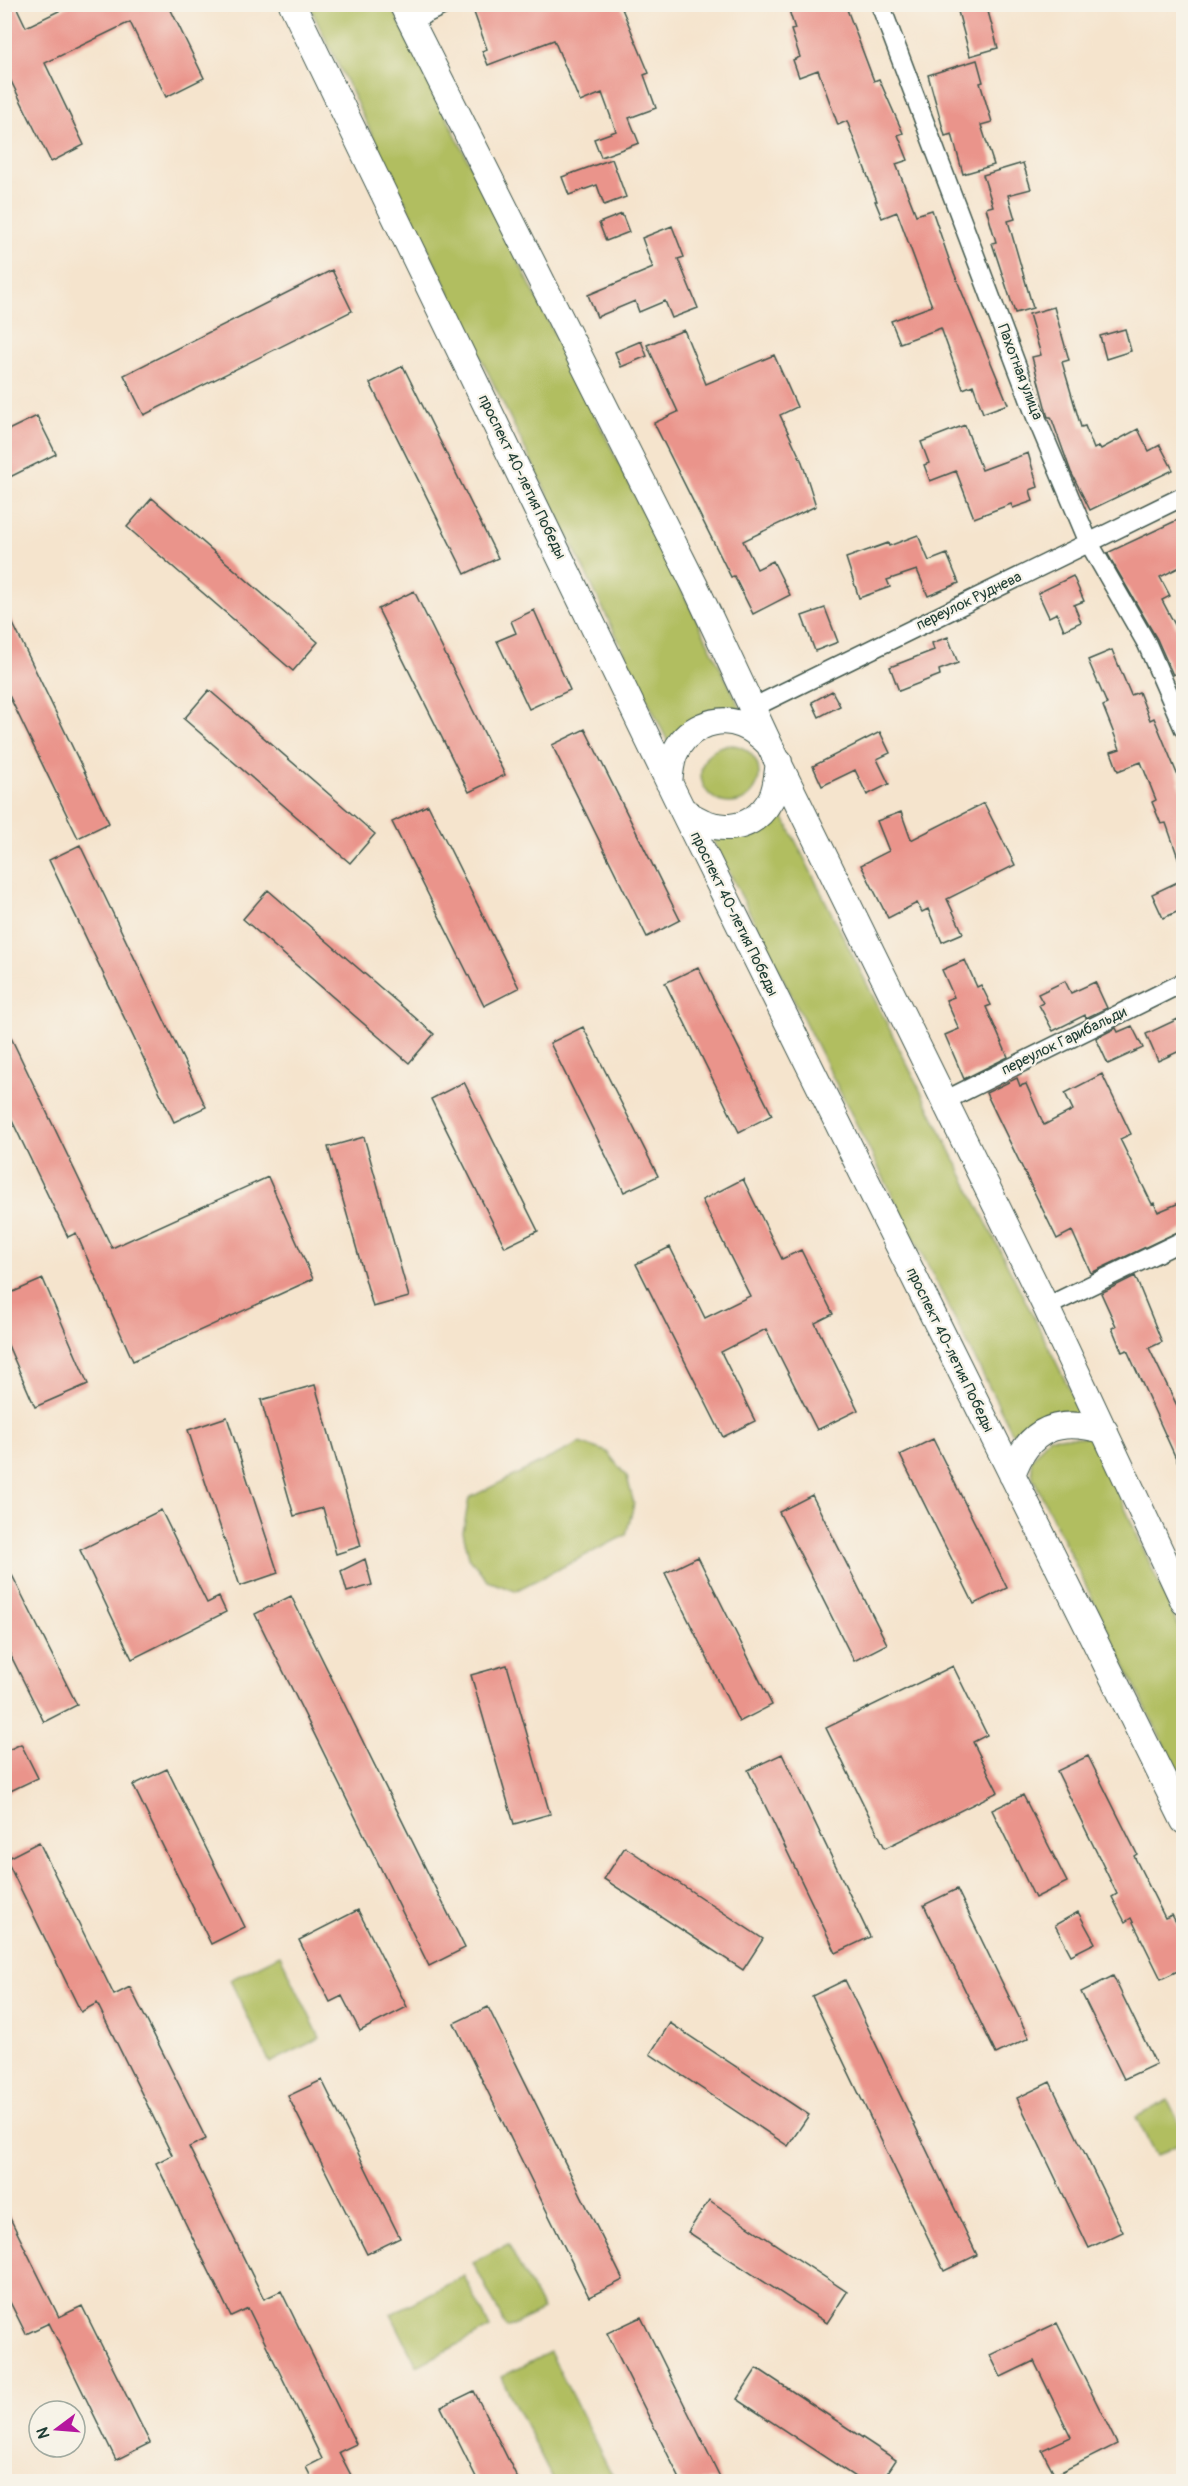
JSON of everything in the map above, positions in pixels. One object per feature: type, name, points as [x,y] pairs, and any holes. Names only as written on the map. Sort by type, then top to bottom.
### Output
[{"type":"main road","name":"проспект 40-летия Победы","points":[[292,4],[682,810],[1184,1821]]},
{"type":"main road","points":[[406,13],[754,706],[774,753],[1046,1307],[1184,1602]]},
{"type":"main road","points":[[669,783],[674,755],[678,747],[693,731],[703,726],[721,722],[740,724],[774,753]]},
{"type":"main road","points":[[682,810],[705,825],[716,827],[726,828],[748,822],[759,814],[770,800],[774,753]]},
{"type":"main road","points":[[1011,1475],[1024,1450],[1046,1430],[1061,1425],[1076,1425],[1105,1431]]},
{"type":"street","points":[[406,13],[446,4]]},
{"type":"street","name":"Пахотная улица","points":[[880,4],[1036,417],[1089,543],[1147,644],[1184,729]]},
{"type":"street","name":"переулок Руднева","points":[[754,706],[1184,496]]},
{"type":"street","name":"переулок Гарибальди","points":[[944,1101],[1184,982]]},
{"type":"street","points":[[1046,1307],[1184,1240]]},
{"type":"green space","points":[[309,5],[391,5],[743,713],[670,746]]},
{"type":"green space","points":[[730,745],[741,747],[754,758],[759,774],[757,785],[746,798],[730,803],[719,801],[706,790],[701,774],[703,763],[714,750]]},
{"type":"green space","points":[[777,804],[1084,1418],[1063,1414],[1046,1416],[1031,1425],[1016,1440],[711,836]]},
{"type":"green space","points":[[1049,1437],[1093,1437],[1183,1637],[1183,1784],[1033,1478],[1031,1460]]},
{"type":"green space","points":[[580,1443],[607,1452],[627,1477],[634,1504],[626,1535],[515,1591],[488,1581],[469,1557],[463,1532],[469,1498]]},
{"type":"green space","points":[[280,1955],[320,2038],[270,2063],[230,1980]]},
{"type":"green space","points":[[1168,2100],[1183,2131],[1183,2142],[1156,2156],[1136,2117]]},
{"type":"green space","points":[[508,2244],[543,2310],[507,2328],[473,2262]]},
{"type":"green space","points":[[464,2276],[490,2328],[417,2366],[391,2314]]},
{"type":"green space","points":[[550,2352],[615,2481],[554,2481],[501,2377]]},
{"type":"building","points":[[4,4],[15,4],[26,27],[73,4],[168,4],[204,78],[166,97],[130,22],[45,63],[84,145],[51,162],[4,67]]},
{"type":"building","points":[[471,4],[620,4],[649,73],[644,75],[656,108],[629,118],[639,143],[601,157],[594,139],[616,131],[602,93],[580,102],[554,40],[488,65],[482,51],[487,49]]},
{"type":"building","points":[[787,4],[845,4],[874,81],[879,79],[903,133],[898,135],[908,160],[896,164],[916,215],[932,210],[952,268],[1008,404],[983,413],[973,385],[963,389],[941,328],[900,343],[891,321],[932,306],[897,212],[882,218],[847,121],[838,125],[818,70],[799,77],[793,60],[800,57],[791,30],[795,29]]},
{"type":"building","points":[[956,4],[986,4],[998,48],[970,56]]},
{"type":"building","points":[[977,60],[983,82],[980,83],[992,122],[981,125],[994,165],[963,174],[952,134],[945,136],[928,75]]},
{"type":"building","points":[[612,159],[626,197],[604,205],[597,185],[569,195],[562,177]]},
{"type":"building","points":[[1023,163],[1031,189],[1008,195],[1015,219],[1008,221],[1033,308],[1015,313],[992,243],[996,242],[986,208],[993,206],[983,175]]},
{"type":"building","points":[[622,214],[629,232],[606,241],[599,223]]},
{"type":"building","points":[[672,226],[684,257],[678,259],[698,308],[672,318],[665,301],[639,312],[635,301],[597,317],[588,295],[653,268],[642,238]]},
{"type":"building","points":[[332,270],[352,311],[144,415],[124,375]]},
{"type":"building","points":[[1054,307],[1069,360],[1062,362],[1081,427],[1085,426],[1094,449],[1099,446],[1101,449],[1138,429],[1149,451],[1160,445],[1173,470],[1090,510],[1071,472],[1051,417],[1048,417],[1032,357],[1041,355],[1029,314]]},
{"type":"building","points":[[1125,329],[1131,351],[1106,359],[1100,336]]},
{"type":"building","points":[[684,330],[706,384],[774,355],[797,407],[780,415],[802,462],[816,506],[743,541],[757,569],[773,561],[790,595],[753,614],[734,576],[731,577],[654,423],[678,412],[647,345]]},
{"type":"building","points":[[641,341],[647,356],[621,367],[615,352]]},
{"type":"building","points":[[403,366],[498,558],[465,574],[370,383]]},
{"type":"building","points":[[37,416],[56,454],[4,480],[4,432]]},
{"type":"building","points":[[965,425],[982,470],[1028,453],[1038,487],[1030,490],[1033,501],[1013,508],[1011,504],[974,518],[956,471],[930,481],[924,465],[929,463],[921,442]]},
{"type":"building","points":[[152,498],[318,642],[293,671],[127,527]]},
{"type":"building","points":[[1184,517],[1184,565],[1160,577],[1170,596],[1162,600],[1184,642],[1184,669],[1173,675],[1157,639],[1107,553]]},
{"type":"building","points":[[918,535],[929,561],[947,554],[959,583],[928,596],[917,570],[887,580],[890,587],[859,598],[846,558]]},
{"type":"building","points":[[1073,576],[1084,601],[1074,605],[1081,622],[1064,630],[1057,613],[1049,617],[1038,593]]},
{"type":"building","points":[[414,591],[505,775],[469,792],[378,609]]},
{"type":"building","points":[[4,605],[109,823],[78,838],[4,685]]},
{"type":"building","points":[[825,608],[838,642],[815,651],[802,616]]},
{"type":"building","points":[[534,610],[570,690],[529,709],[497,641],[516,633],[511,621]]},
{"type":"building","points":[[948,637],[958,663],[939,670],[940,675],[899,691],[890,667],[934,650],[932,643]]},
{"type":"building","points":[[1112,650],[1131,695],[1139,692],[1150,720],[1154,718],[1180,781],[1178,781],[1184,796],[1184,865],[1181,866],[1166,823],[1161,824],[1152,802],[1156,800],[1141,762],[1118,771],[1111,752],[1120,749],[1103,706],[1107,704],[1088,660]]},
{"type":"building","points":[[209,690],[375,834],[350,863],[184,719]]},
{"type":"building","points":[[832,691],[840,706],[819,717],[812,702]]},
{"type":"building","points":[[585,729],[680,920],[647,937],[552,745]]},
{"type":"building","points":[[880,732],[890,753],[877,759],[889,784],[867,795],[855,770],[822,786],[813,766]]},
{"type":"building","points":[[984,803],[1015,865],[947,899],[963,933],[942,942],[928,909],[922,912],[917,903],[888,918],[861,865],[889,851],[877,821],[901,812],[911,840]]},
{"type":"building","points":[[428,805],[519,988],[484,1006],[392,822]]},
{"type":"building","points":[[80,845],[206,1107],[174,1122],[49,860]]},
{"type":"building","points":[[1184,879],[1184,909],[1163,918],[1152,894]]},
{"type":"building","points":[[268,890],[434,1034],[409,1063],[243,919]]},
{"type":"building","points":[[965,960],[977,987],[981,985],[991,1005],[986,1007],[1008,1057],[964,1079],[945,1035],[959,1029],[946,1000],[954,997],[942,970]]},
{"type":"building","points":[[698,967],[772,1115],[739,1132],[665,983]]},
{"type":"building","points":[[1065,981],[1071,993],[1095,982],[1107,1008],[1086,1018],[1085,1015],[1053,1031],[1039,1005],[1043,1003],[1038,994]]},
{"type":"building","points":[[1178,1019],[1184,1030],[1184,1049],[1158,1061],[1146,1034]]},
{"type":"building","points":[[4,1023],[112,1248],[268,1177],[313,1279],[133,1361],[76,1233],[68,1237],[4,1104]]},
{"type":"building","points":[[1132,1026],[1143,1048],[1108,1064],[1096,1038],[1116,1028],[1118,1032]]},
{"type":"building","points":[[583,1027],[658,1176],[624,1192],[550,1043]]},
{"type":"building","points":[[1102,1074],[1131,1134],[1120,1139],[1152,1204],[1154,1203],[1158,1212],[1184,1201],[1184,1229],[1091,1273],[1072,1231],[1057,1239],[986,1093],[1017,1078],[1020,1086],[1026,1084],[1044,1125],[1073,1110],[1065,1093]]},
{"type":"building","points":[[464,1082],[538,1231],[505,1247],[431,1099]]},
{"type":"building","points":[[364,1137],[409,1297],[373,1307],[328,1147]]},
{"type":"building","points":[[743,1179],[782,1259],[801,1250],[833,1314],[815,1323],[858,1410],[817,1430],[766,1329],[721,1352],[755,1421],[723,1437],[636,1264],[670,1247],[705,1318],[750,1296],[702,1200]]},
{"type":"building","points":[[1135,1276],[1162,1342],[1149,1348],[1184,1420],[1184,1476],[1127,1350],[1122,1352],[1112,1328],[1116,1326],[1101,1293]]},
{"type":"building","points":[[43,1279],[88,1384],[35,1407],[4,1336],[4,1296]]},
{"type":"building","points":[[315,1385],[361,1546],[336,1554],[323,1508],[294,1516],[261,1400]]},
{"type":"building","points":[[227,1417],[278,1573],[240,1586],[188,1430]]},
{"type":"building","points":[[933,1439],[1007,1588],[974,1604],[900,1455]]},
{"type":"building","points":[[812,1495],[887,1644],[854,1661],[779,1512]]},
{"type":"building","points":[[161,1510],[207,1603],[219,1597],[226,1612],[132,1659],[80,1550]]},
{"type":"building","points":[[698,1557],[772,1705],[739,1722],[665,1573]]},
{"type":"building","points":[[4,1559],[77,1705],[44,1722],[4,1642]]},
{"type":"building","points":[[365,1559],[372,1585],[347,1592],[341,1571]]},
{"type":"building","points":[[291,1596],[465,1948],[429,1966],[255,1614]]},
{"type":"building","points":[[507,1665],[550,1814],[514,1824],[471,1675]]},
{"type":"building","points":[[953,1666],[987,1735],[973,1742],[998,1792],[885,1848],[826,1728]]},
{"type":"building","points":[[21,1744],[38,1778],[4,1794],[4,1752]]},
{"type":"building","points":[[782,1754],[870,1937],[836,1953],[748,1770]]},
{"type":"building","points":[[1088,1756],[1137,1854],[1134,1856],[1165,1918],[1172,1915],[1184,1937],[1184,1968],[1161,1979],[1131,1918],[1125,1922],[1112,1897],[1117,1894],[1057,1771]]},
{"type":"building","points":[[167,1769],[245,1927],[211,1944],[133,1785]]},
{"type":"building","points":[[1023,1795],[1067,1882],[1035,1898],[992,1810]]},
{"type":"building","points":[[39,1842],[114,1995],[130,1987],[206,2139],[189,2147],[264,2299],[281,2291],[356,2444],[339,2452],[354,2481],[313,2481],[306,2467],[322,2459],[248,2308],[231,2316],[156,2163],[172,2155],[97,2003],[81,2012],[6,1859]]},
{"type":"building","points":[[625,1847],[763,1939],[743,1970],[604,1879]]},
{"type":"building","points":[[957,1889],[1029,2038],[996,2054],[924,1905]]},
{"type":"building","points":[[358,1910],[407,2007],[360,2031],[342,1996],[330,2002],[299,1940]]},
{"type":"building","points":[[1078,1912],[1095,1943],[1071,1955],[1055,1925]]},
{"type":"building","points":[[1113,1976],[1156,2064],[1124,2079],[1081,1992]]},
{"type":"building","points":[[845,1980],[977,2255],[944,2271],[812,1996]]},
{"type":"building","points":[[488,2007],[623,2280],[589,2297],[454,2023]]},
{"type":"building","points":[[670,2023],[809,2115],[788,2146],[650,2054]]},
{"type":"building","points":[[322,2080],[400,2238],[367,2254],[288,2096]]},
{"type":"building","points":[[1050,2082],[1123,2232],[1089,2248],[1017,2098]]},
{"type":"building","points":[[709,2200],[847,2292],[827,2323],[688,2232]]},
{"type":"building","points":[[4,2206],[59,2317],[82,2306],[150,2443],[116,2460],[49,2323],[26,2334],[4,2290]]},
{"type":"building","points":[[641,2317],[722,2481],[681,2481],[607,2333]]},
{"type":"building","points":[[1057,2323],[1117,2444],[1055,2475],[1042,2450],[1071,2437],[1034,2361],[1001,2377],[990,2355]]},
{"type":"building","points":[[757,2368],[896,2460],[882,2481],[861,2481],[737,2399]]},
{"type":"building","points":[[474,2391],[519,2481],[478,2481],[441,2407]]}]
